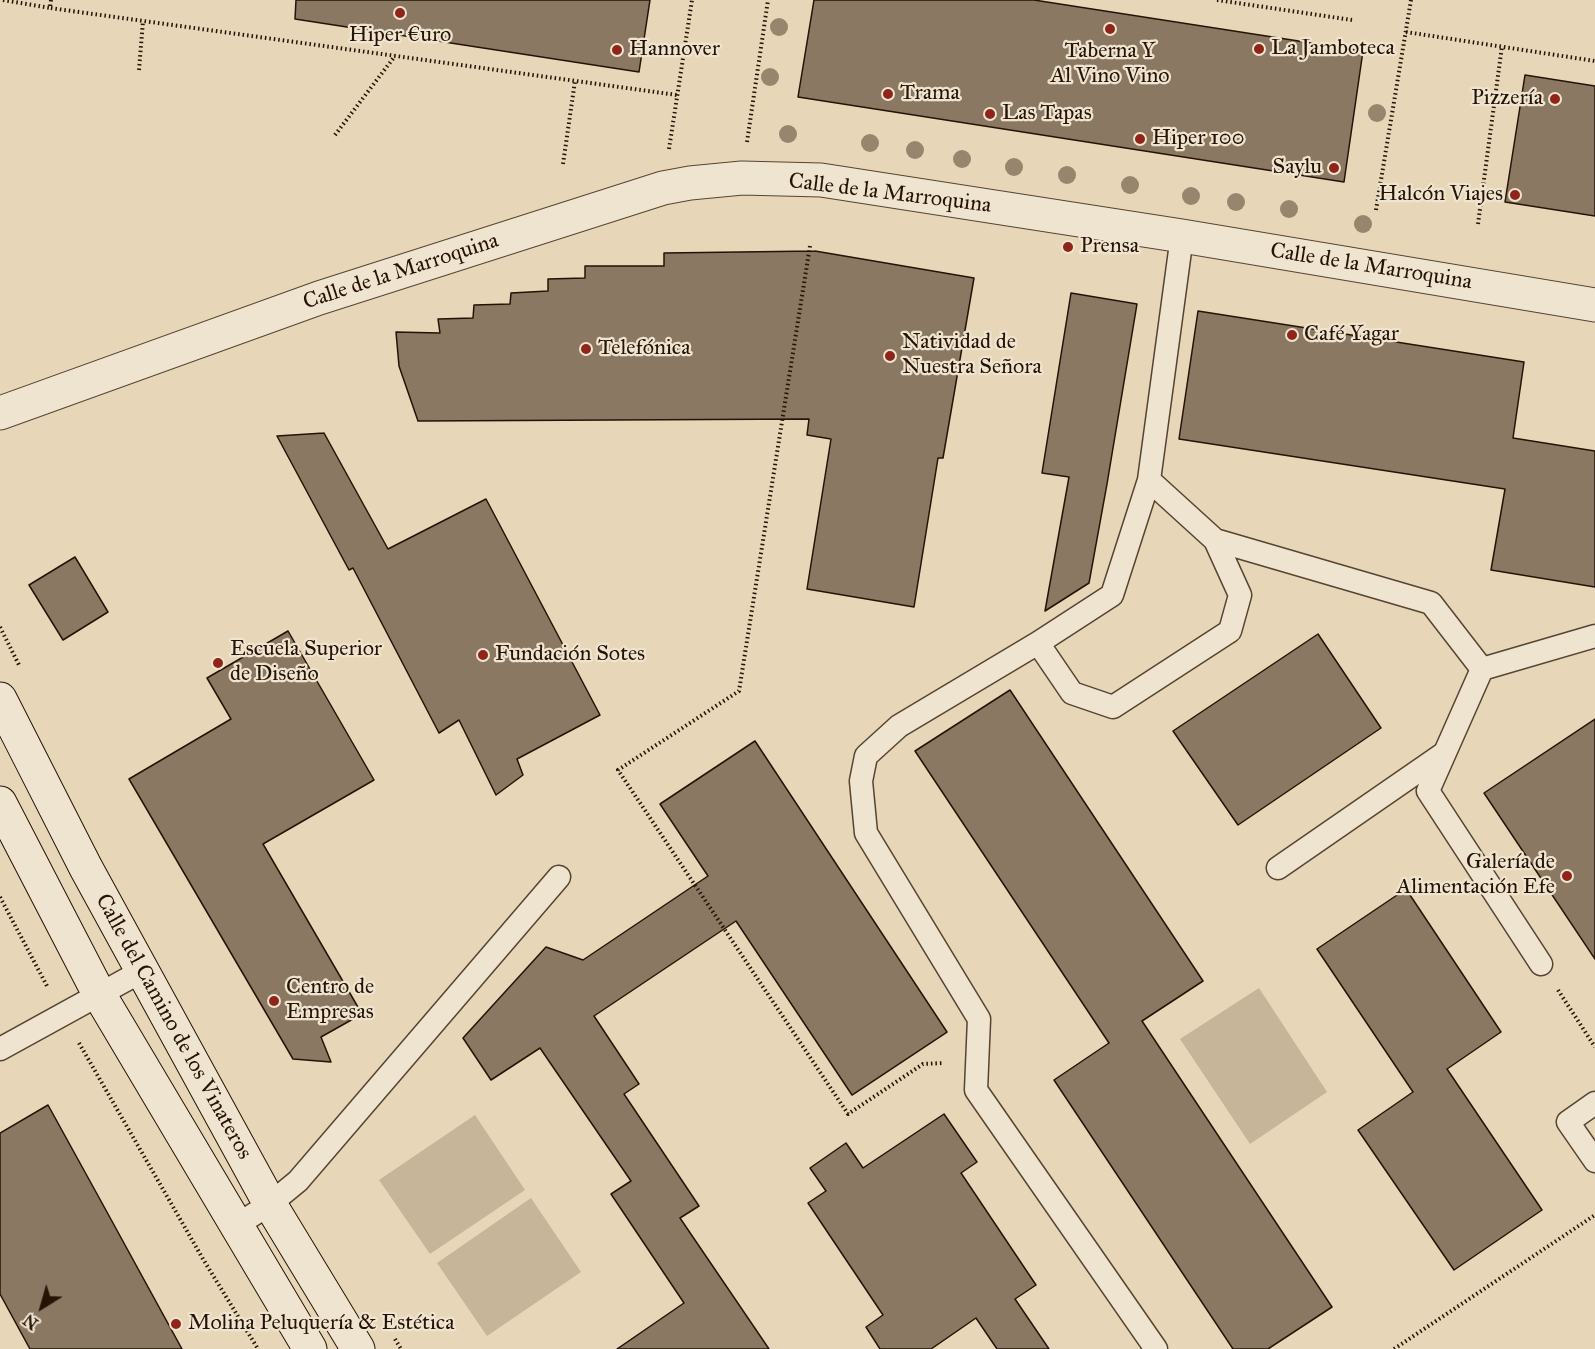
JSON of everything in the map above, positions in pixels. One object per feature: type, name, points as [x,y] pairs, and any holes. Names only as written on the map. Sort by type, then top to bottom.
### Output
[{"type":"street","name":"Calle de la Marroquina","points":[[0,413],[319,298],[663,188],[742,178],[821,180],[1182,236],[1595,304]]},
{"type":"street","name":"Calle del Camino de los Vinateros","points":[[0,699],[86,868],[270,1204],[358,1349]]},
{"type":"street","name":"Calle del Camino de los Vinateros","points":[[0,802],[99,994],[310,1349]]},
{"type":"lane","points":[[1155,1349],[976,1090],[980,1019],[866,833],[861,781],[866,756],[899,726],[1112,596],[1149,480],[1182,236]]},
{"type":"lane","points":[[1038,643],[1072,693],[1113,707],[1230,631],[1240,595],[1215,540],[1149,480]]},
{"type":"lane","points":[[1215,540],[1431,603],[1482,669]]},
{"type":"lane","points":[[1541,964],[1428,791],[1482,669],[1595,636]]},
{"type":"lane","points":[[1278,868],[1443,754]]},
{"type":"lane","points":[[237,1225],[270,1204],[298,1181],[559,877]]},
{"type":"lane","points":[[0,1049],[142,971]]},
{"type":"lane","points":[[1595,1103],[1568,1122],[1595,1161]]},
{"type":"path","points":[[3,0],[677,95]]},
{"type":"path","points":[[50,8],[51,0]]},
{"type":"path","points":[[663,188],[692,0]]},
{"type":"path","points":[[742,178],[768,0]]},
{"type":"path","points":[[1217,0],[1352,20]]},
{"type":"path","points":[[1376,210],[1411,0]]},
{"type":"path","points":[[139,70],[143,21]]},
{"type":"path","points":[[1406,32],[1595,61]]},
{"type":"path","points":[[1478,224],[1502,46]]},
{"type":"path","points":[[335,135],[395,56]]},
{"type":"path","points":[[563,164],[575,81]]},
{"type":"path","points":[[810,246],[740,691],[618,770],[848,1114],[923,1064],[978,1060]]},
{"type":"path","points":[[0,897],[43,979]]},
{"type":"path","points":[[1541,964],[1595,1047]]},
{"type":"path","points":[[77,1040],[203,1259],[258,1349]]},
{"type":"path","points":[[1394,1349],[1595,1215]]},
{"type":"shaded area","points":[[1259,988],[1327,1092],[1250,1144],[1180,1039]]},
{"type":"shaded area","points":[[475,1115],[525,1190],[430,1254],[379,1180]]},
{"type":"shaded area","points":[[531,1198],[581,1272],[487,1336],[437,1263]]},
{"type":"building","points":[[296,0],[650,0],[639,72],[295,19]]},
{"type":"building","points":[[814,0],[1034,0],[1363,51],[1344,182],[798,97]]},
{"type":"building","points":[[1525,75],[1595,86],[1595,216],[1505,202]]},
{"type":"building","points":[[815,251],[974,278],[943,458],[938,458],[914,607],[807,589],[831,439],[807,435],[809,419],[418,421],[399,366],[396,332],[440,333],[438,319],[473,318],[474,305],[510,304],[511,293],[548,291],[548,279],[585,278],[585,266],[664,266],[664,253]]},
{"type":"building","points":[[1071,293],[1137,304],[1089,583],[1045,611],[1069,477],[1042,473]]},
{"type":"building","points":[[1198,311],[1524,362],[1513,438],[1595,451],[1595,587],[1491,570],[1505,489],[1179,439]]},
{"type":"building","name":"Fundación Sotes","points":[[324,433],[388,549],[486,499],[600,715],[517,759],[523,775],[496,795],[459,720],[439,733],[353,568],[349,570],[277,436]]},
{"type":"building","points":[[75,557],[108,612],[63,640],[29,585]]},
{"type":"building","points":[[288,631],[374,780],[263,844],[362,1014],[321,1037],[331,1062],[293,1059],[129,779],[231,719],[207,678]]},
{"type":"building","points":[[1318,634],[1381,728],[1238,825],[1173,731]]},
{"type":"building","points":[[1010,690],[1203,981],[1142,1021],[1332,1307],[1268,1349],[1233,1349],[1054,1080],[1109,1043],[915,751]]},
{"type":"building","name":"Galería de Alimentación Efe","points":[[1595,719],[1595,959],[1484,793]]},
{"type":"building","points":[[755,741],[947,1032],[852,1095],[736,921],[594,1016],[639,1084],[624,1094],[699,1206],[680,1218],[769,1349],[617,1349],[684,1303],[611,1194],[631,1181],[540,1048],[491,1080],[463,1038],[546,947],[583,960],[708,876],[660,804]]},
{"type":"building","points":[[1406,889],[1501,1032],[1447,1069],[1542,1210],[1454,1270],[1358,1130],[1413,1092],[1317,949]]},
{"type":"building","points":[[48,1105],[182,1349],[30,1349],[0,1294],[0,1133]]},
{"type":"building","points":[[944,1114],[977,1162],[961,1173],[1036,1285],[1015,1299],[1049,1349],[997,1349],[976,1318],[931,1349],[880,1349],[866,1327],[883,1315],[808,1203],[826,1191],[810,1168],[846,1143],[863,1168]]},
{"type":"place","name":"Hiper €uro","points":[[400,13]]},
{"type":"place","name":"Taberna Y Al Vino Vino","points":[[1110,29]]},
{"type":"place","name":"La Jamboteca","points":[[1259,49]]},
{"type":"place","name":"Hannover","points":[[617,50]]},
{"type":"place","name":"Trama","points":[[888,94]]},
{"type":"place","name":"Pizzería","points":[[1555,99]]},
{"type":"place","name":"Las Tapas","points":[[990,114]]},
{"type":"place","name":"Hiper 100","points":[[1140,139]]},
{"type":"place","name":"Saylu","points":[[1334,168]]},
{"type":"place","name":"Halcón Viajes","points":[[1515,195]]},
{"type":"place","name":"Prensa","points":[[1068,247]]},
{"type":"place","name":"Café Yagar","points":[[1292,335]]},
{"type":"place","name":"Telefónica","points":[[586,349]]},
{"type":"place","name":"Natividad de Nuestra Señora","points":[[890,356]]},
{"type":"place","name":"Fundación Sotes","points":[[483,655]]},
{"type":"place","name":"Escuela Superior de Diseño","points":[[218,663]]},
{"type":"place","name":"Galería de Alimentación Efe","points":[[1567,876]]},
{"type":"place","name":"Centro de Empresas","points":[[274,1001]]},
{"type":"place","name":"Molina Peluquería & Estética","points":[[176,1324]]}]
